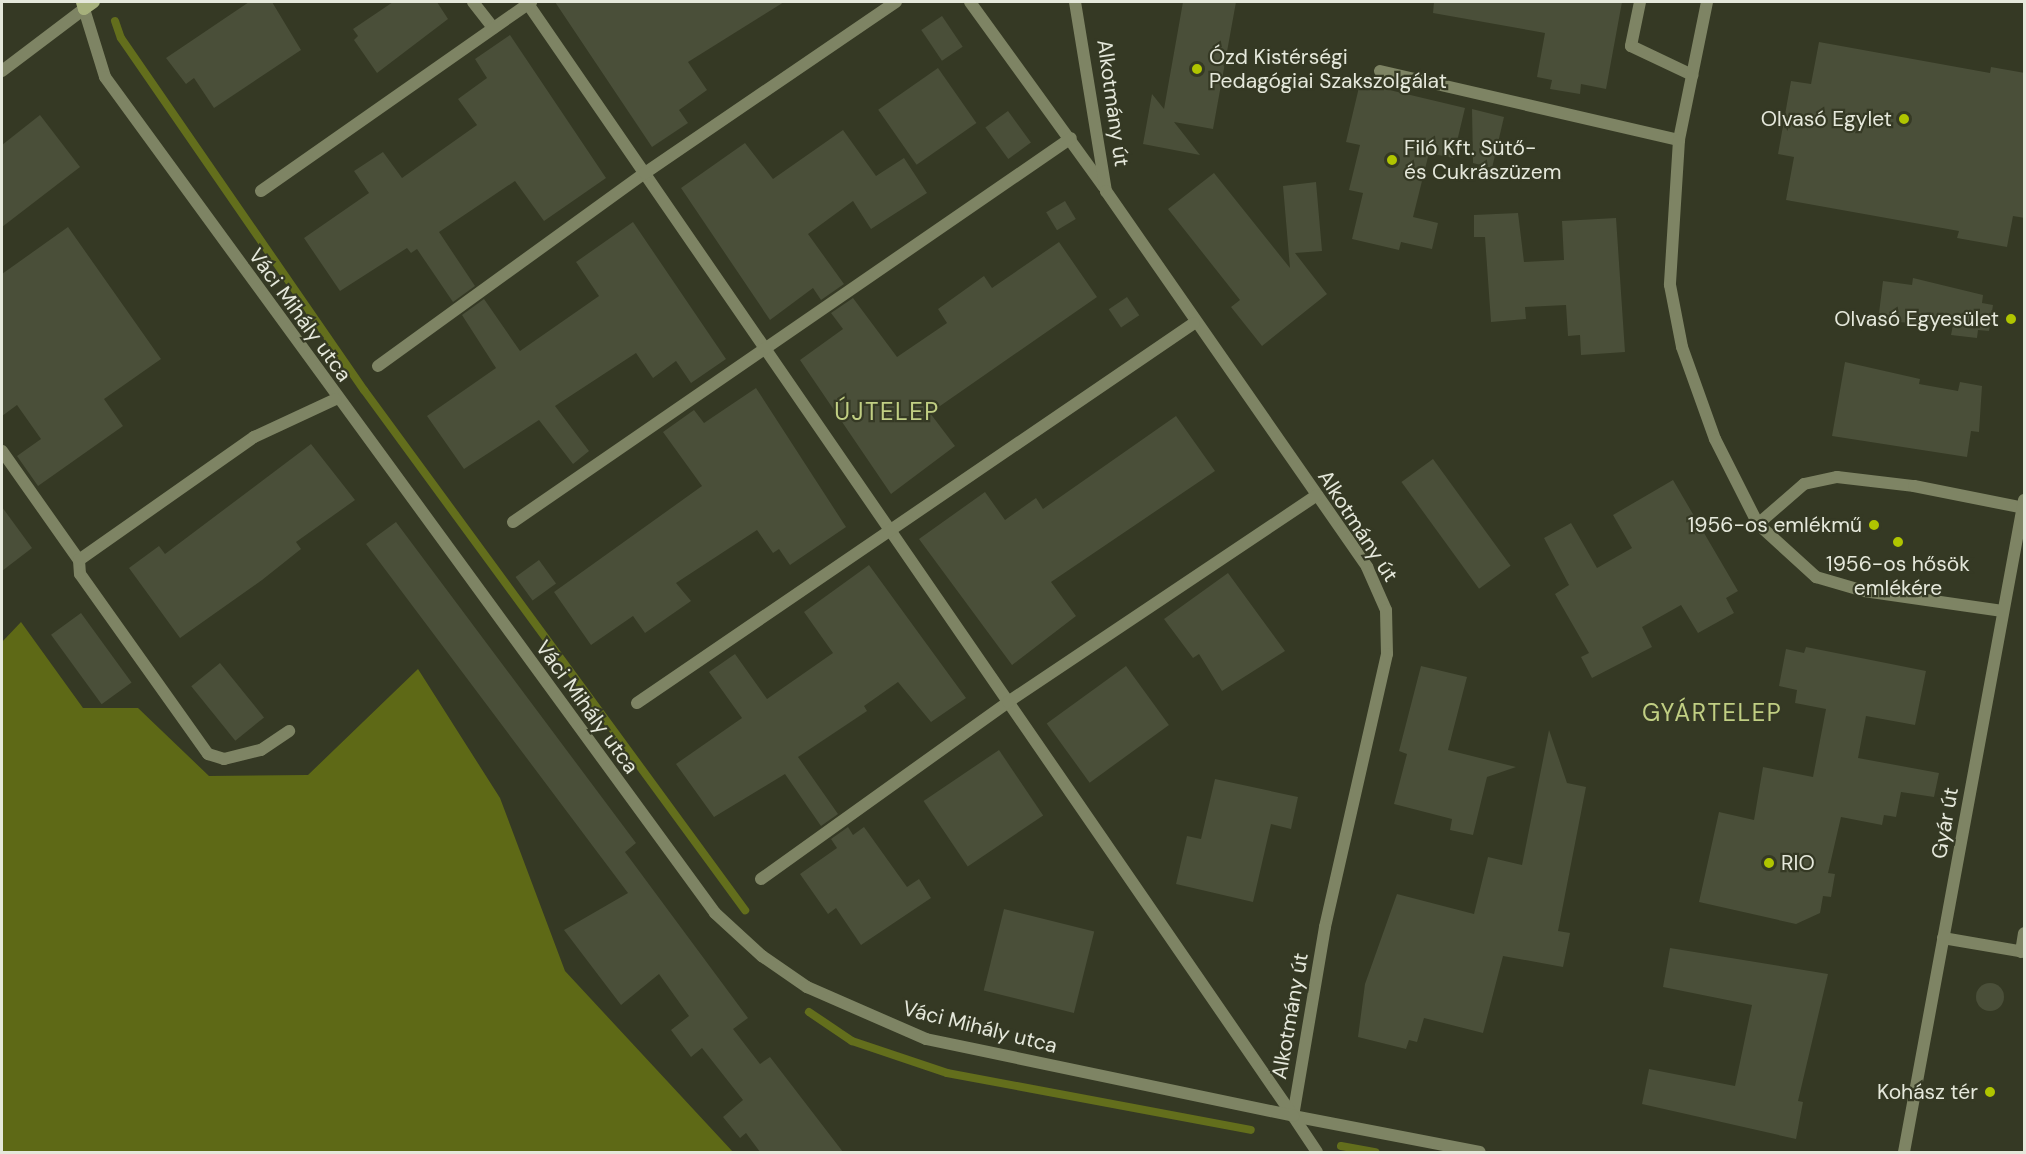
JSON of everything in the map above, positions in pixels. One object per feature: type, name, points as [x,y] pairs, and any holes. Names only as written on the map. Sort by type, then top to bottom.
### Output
[{"type":"street","points":[[473,2],[493,28]]},
{"type":"street","points":[[378,366],[645,173],[896,2]]},
{"type":"street","points":[[970,2],[1071,138],[1106,191]]},
{"type":"street","name":"Alkotmány út","points":[[1075,2],[1106,191],[1194,323],[1317,495],[1378,587],[1388,643],[1326,927],[1293,1116]]},
{"type":"street","points":[[1640,2],[1631,46],[1692,75]]},
{"type":"street","points":[[1707,2],[1679,141],[1670,285],[1682,347],[1715,439],[1758,524],[1816,577],[1864,591],[2003,611]]},
{"type":"street","points":[[261,191],[530,3],[1317,1152]]},
{"type":"street","points":[[2,71],[87,4]]},
{"type":"street","name":"Váci Mihály utca","points":[[87,4],[105,77],[336,399],[715,913],[762,956],[807,987],[926,1039],[1293,1116],[1480,1152]]},
{"type":"street","points":[[1380,71],[1679,141]]},
{"type":"street","points":[[513,522],[767,351],[1071,138]]},
{"type":"street","points":[[637,703],[888,527],[1194,323]]},
{"type":"street","points":[[79,560],[254,437],[336,399]]},
{"type":"street","points":[[2,451],[79,560],[80,574],[208,754],[224,759],[261,750],[289,731]]},
{"type":"street","points":[[1758,524],[1804,484],[1837,477],[1914,486],[2024,505]]},
{"type":"street","points":[[760,879],[1008,702],[1317,495]]},
{"type":"street","name":"Gyár út","points":[[1904,1152],[2024,505]]},
{"type":"street","points":[[1943,938],[2023,952],[2025,933]]},
{"type":"green space","points":[[21,622],[83,708],[138,708],[209,776],[308,775],[418,669],[500,798],[565,971],[733,1152],[2,1152],[2,642]]},
{"type":"building","points":[[249,2],[272,2],[301,50],[214,108],[194,78],[186,84],[166,58]]},
{"type":"building","points":[[393,2],[437,2],[448,19],[377,73],[354,40],[358,36],[353,29]]},
{"type":"building","points":[[555,2],[784,2],[688,62],[707,90],[679,110],[688,123],[652,147]]},
{"type":"building","name":"Ózd Kistérségi Pedagógiai Szakszolgálat","points":[[1183,2],[1236,2],[1213,129],[1174,122],[1200,155],[1143,144],[1152,94],[1164,109]]},
{"type":"building","points":[[1434,2],[1622,2],[1606,89],[1581,84],[1580,94],[1550,89],[1552,80],[1537,77],[1545,33],[1433,13]]},
{"type":"building","points":[[942,16],[963,47],[942,61],[921,30]]},
{"type":"building","points":[[510,35],[606,178],[544,221],[515,181],[439,232],[475,286],[453,302],[417,249],[411,253],[407,248],[340,291],[304,238],[369,193],[354,171],[383,152],[402,178],[477,125],[458,99],[487,78],[475,59]]},
{"type":"building","name":"Olvasó Egylet","points":[[1819,42],[1990,73],[1991,67],[2025,73],[2025,218],[2013,216],[2007,247],[1957,238],[1959,231],[1786,200],[1794,157],[1778,154],[1791,81],[1811,84]]},
{"type":"building","points":[[938,68],[976,123],[917,165],[878,110]]},
{"type":"building","name":"Filó Kft. Sütő- és Cukrászüzem","points":[[1360,83],[1465,108],[1453,158],[1429,153],[1413,217],[1438,223],[1432,249],[1401,242],[1399,250],[1352,239],[1363,193],[1349,190],[1360,145],[1346,142]]},
{"type":"building","points":[[1472,109],[1504,117],[1492,168],[1473,163]]},
{"type":"building","points":[[1008,111],[1031,143],[1008,159],[985,127]]},
{"type":"building","points":[[40,115],[80,167],[2,227],[2,145]]},
{"type":"building","points":[[843,130],[876,176],[904,158],[927,193],[871,229],[853,201],[808,234],[844,284],[821,300],[813,288],[770,320],[681,188],[745,143],[773,179]]},
{"type":"building","points":[[1214,173],[1290,268],[1283,186],[1316,182],[1322,251],[1295,253],[1327,294],[1262,346],[1231,307],[1240,300],[1168,209]]},
{"type":"building","points":[[1065,201],[1076,219],[1057,230],[1046,212]]},
{"type":"building","points":[[1518,213],[1524,262],[1564,260],[1562,221],[1616,218],[1625,352],[1581,355],[1580,335],[1568,336],[1566,305],[1525,307],[1526,319],[1491,322],[1485,237],[1474,237],[1474,215]]},
{"type":"building","points":[[633,222],[726,359],[691,383],[676,361],[653,378],[636,353],[555,406],[589,451],[573,464],[539,420],[464,469],[427,416],[496,368],[462,315],[484,299],[520,351],[599,296],[576,262]]},
{"type":"building","points":[[68,227],[161,359],[104,399],[123,426],[38,486],[17,456],[41,439],[17,405],[2,416],[2,274]]},
{"type":"building","points":[[1059,242],[1097,297],[930,413],[955,446],[891,494],[800,360],[843,329],[831,313],[853,298],[897,357],[947,323],[938,309],[984,276],[992,288]]},
{"type":"building","points":[[1913,278],[1983,295],[1982,303],[1993,305],[1989,331],[1978,330],[1977,338],[1951,335],[1953,325],[1878,321],[1883,281],[1912,285]]},
{"type":"building","points":[[1127,297],[1139,315],[1121,328],[1109,309]]},
{"type":"building","points":[[1845,362],[1920,379],[1919,384],[1958,391],[1960,382],[1982,386],[1979,432],[1971,431],[1967,457],[1832,436]]},
{"type":"building","points":[[756,388],[846,527],[790,565],[779,549],[773,553],[757,530],[676,583],[691,601],[645,633],[633,616],[591,645],[554,592],[702,486],[663,432],[694,410],[704,423]]},
{"type":"building","points":[[1176,416],[1215,471],[1051,582],[1076,616],[1012,665],[919,539],[985,492],[1005,520],[1036,498],[1043,509]]},
{"type":"building","points":[[311,444],[355,500],[296,542],[301,549],[262,580],[180,638],[129,568],[159,546],[165,554]]},
{"type":"building","points":[[1433,459],[1511,566],[1479,589],[1401,482]]},
{"type":"building","points":[[1673,480],[1738,591],[1726,598],[1734,613],[1698,633],[1681,605],[1642,627],[1652,647],[1592,678],[1581,657],[1589,653],[1555,594],[1569,585],[1544,538],[1571,523],[1597,568],[1632,548],[1613,515]]},
{"type":"building","points":[[2,507],[32,548],[2,571]]},
{"type":"building","points":[[396,522],[636,843],[625,852],[748,1018],[733,1029],[760,1064],[770,1057],[843,1152],[760,1152],[746,1133],[740,1138],[723,1117],[743,1100],[702,1048],[691,1057],[671,1030],[689,1016],[659,974],[621,1005],[564,930],[628,893],[366,544]]},
{"type":"building","points":[[539,560],[556,583],[533,601],[516,577]]},
{"type":"building","points":[[869,565],[966,698],[931,722],[898,682],[864,706],[867,711],[798,757],[838,814],[821,826],[785,774],[714,817],[676,764],[742,718],[709,672],[735,654],[767,699],[833,653],[804,612]]},
{"type":"building","points":[[1228,573],[1285,651],[1222,691],[1199,654],[1193,658],[1164,619]]},
{"type":"building","points":[[81,613],[132,683],[102,704],[51,635]]},
{"type":"building","points":[[1806,647],[1926,671],[1915,725],[1866,716],[1858,758],[1939,773],[1934,797],[1901,792],[1896,817],[1884,815],[1882,825],[1841,817],[1828,873],[1835,874],[1831,897],[1823,896],[1820,913],[1796,924],[1699,902],[1719,812],[1754,820],[1763,767],[1813,777],[1826,709],[1795,703],[1797,690],[1779,686],[1786,649],[1804,653]]},
{"type":"building","points":[[220,663],[264,717],[235,741],[191,686]]},
{"type":"building","points":[[1126,666],[1169,725],[1090,783],[1047,724]]},
{"type":"building","points":[[1421,666],[1467,677],[1448,750],[1516,767],[1487,777],[1473,835],[1450,830],[1452,819],[1394,804],[1407,754],[1399,751]]},
{"type":"building","points":[[1549,730],[1567,783],[1586,787],[1558,931],[1570,933],[1563,967],[1503,956],[1483,1033],[1424,1018],[1417,1042],[1409,1040],[1406,1049],[1358,1037],[1365,984],[1397,894],[1474,914],[1488,857],[1522,865]]},
{"type":"building","points":[[999,750],[1043,815],[968,866],[924,801]]},
{"type":"building","points":[[1215,779],[1298,797],[1291,829],[1271,824],[1253,902],[1176,884],[1187,836],[1201,839]]},
{"type":"building","points":[[848,827],[853,835],[864,827],[907,887],[919,879],[931,898],[861,945],[836,908],[828,914],[800,874],[837,848],[831,839]]},
{"type":"building","points":[[1004,909],[1094,931],[1074,1013],[984,991]]},
{"type":"building","points":[[1670,948],[1828,974],[1798,1101],[1803,1102],[1796,1139],[1642,1104],[1649,1069],[1735,1086],[1752,1005],[1663,987]]},
{"type":"building","points":[[1990,983],[2000,987],[2004,997],[2000,1007],[1990,1011],[1980,1007],[1976,997],[1980,987]]},
{"type":"waterway","points":[[115,21],[121,38],[364,390],[745,910]]},
{"type":"waterway","points":[[809,1012],[852,1041],[947,1073],[1251,1130]]},
{"type":"waterway","points":[[1341,1146],[1375,1152]]},
{"type":"place","name":"Ózd Kistérségi Pedagógiai Szakszolgálat","points":[[1197,69]]},
{"type":"place","name":"Olvasó Egylet","points":[[1904,119]]},
{"type":"place","name":"Filó Kft. Sütő- és Cukrászüzem","points":[[1392,160]]},
{"type":"place","name":"Olvasó Egyesület","points":[[2011,319]]},
{"type":"place","name":"1956-os emlékmű","points":[[1874,525]]},
{"type":"place","name":"1956-os hősök emlékére","points":[[1898,542]]},
{"type":"place","name":"RIO","points":[[1769,863]]},
{"type":"place","name":"Kohász tér","points":[[1990,1092]]},
{"type":"district","name":"ÚJTELEP","points":[[887,412]]},
{"type":"district","name":"GYÁRTELEP","points":[[1712,713]]}]
